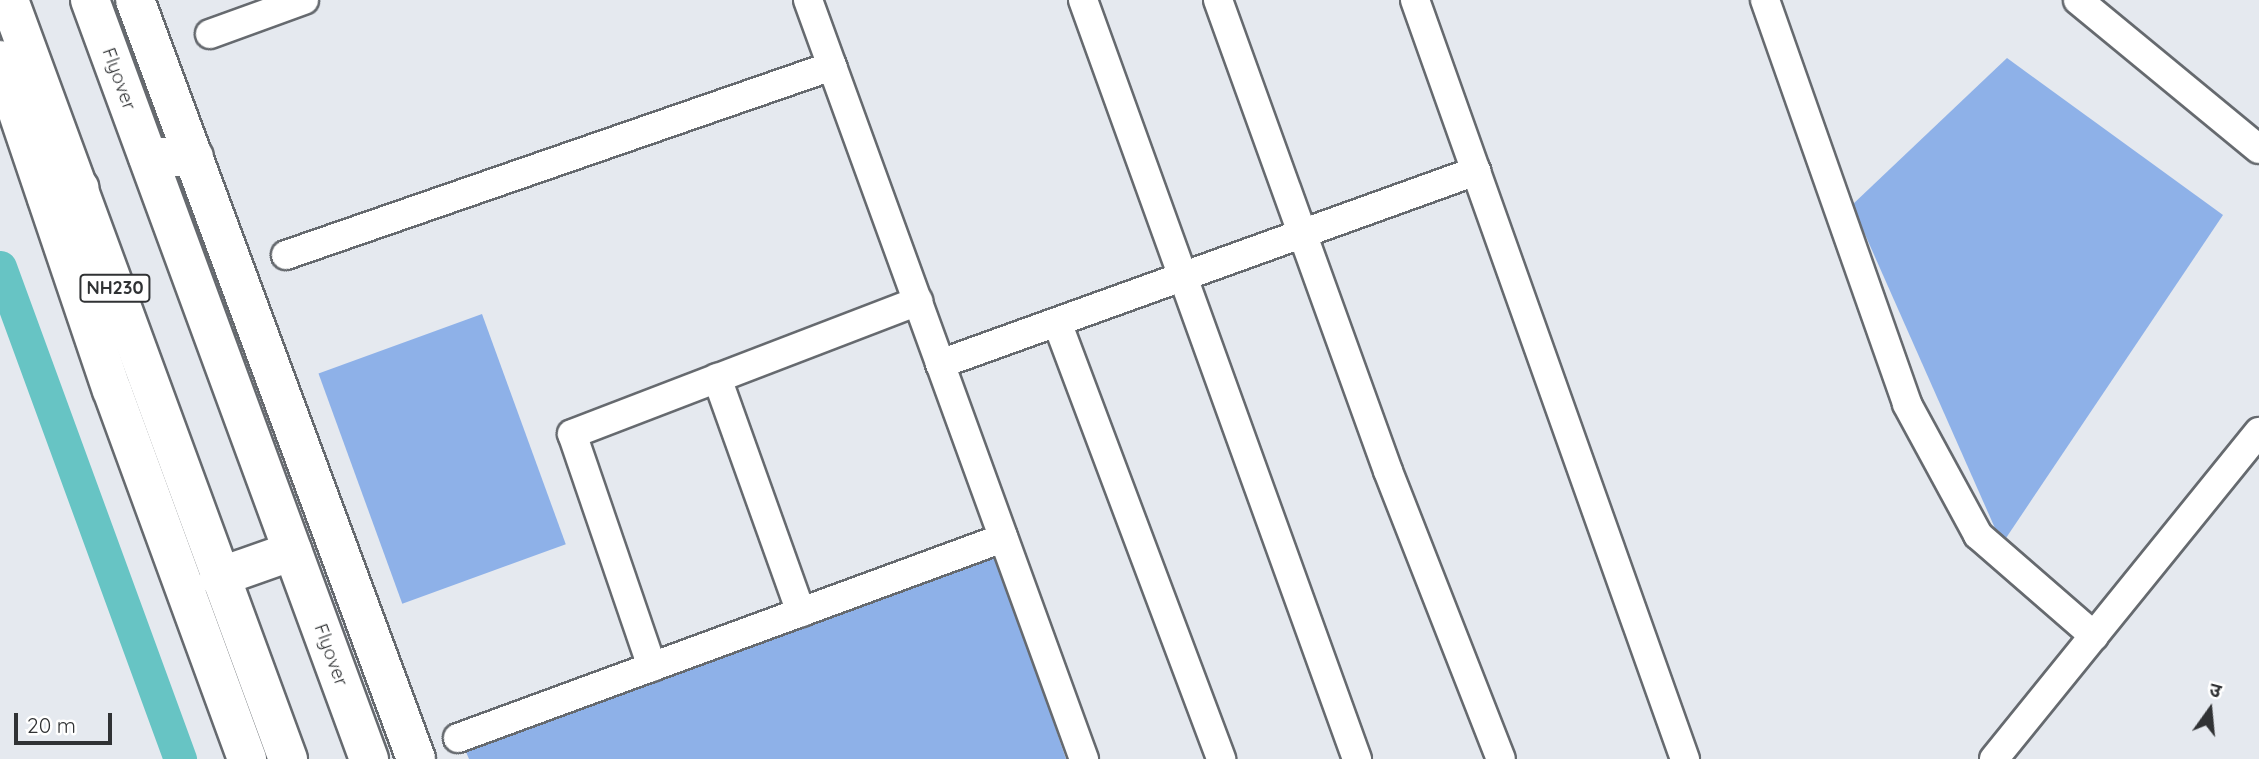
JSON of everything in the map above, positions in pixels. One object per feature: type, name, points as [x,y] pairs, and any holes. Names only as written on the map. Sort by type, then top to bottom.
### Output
[{"type":"main road","name":"NH230","points":[[9,0],[63,193],[219,577],[288,759]]},
{"type":"main road","name":"Flyover","points":[[90,0],[369,759]]},
{"type":"main road","points":[[135,0],[416,759]]},
{"type":"main road","points":[[0,60],[63,193],[112,390],[247,759]]},
{"type":"main road","points":[[148,157],[194,156]]},
{"type":"main road","points":[[219,577],[293,551]]},
{"type":"street","points":[[210,34],[304,0]]},
{"type":"street","points":[[808,0],[1084,759]]},
{"type":"street","points":[[1083,0],[1357,759]]},
{"type":"street","points":[[1218,0],[1301,234],[1501,759]]},
{"type":"street","points":[[1415,0],[1685,759]]},
{"type":"street","points":[[1765,0],[1907,404],[1978,535],[2094,636]]},
{"type":"street","points":[[2078,0],[2259,149]]},
{"type":"street","points":[[286,255],[832,66]]},
{"type":"street","points":[[940,364],[1476,172]]},
{"type":"street","points":[[652,667],[572,434],[918,301]]},
{"type":"street","points":[[1057,322],[1222,759]]},
{"type":"street","points":[[717,378],[801,612]]},
{"type":"street","points":[[1994,759],[2259,432]]},
{"type":"street","points":[[458,738],[1003,538]]},
{"type":"building","points":[[2007,58],[2223,215],[2002,544],[1852,205]]},
{"type":"building","points":[[482,314],[566,544],[402,604],[318,374]]},
{"type":"building","points":[[992,542],[1066,759],[469,759],[466,752]]},
{"type":"waterway","points":[[0,267],[180,759]]}]
